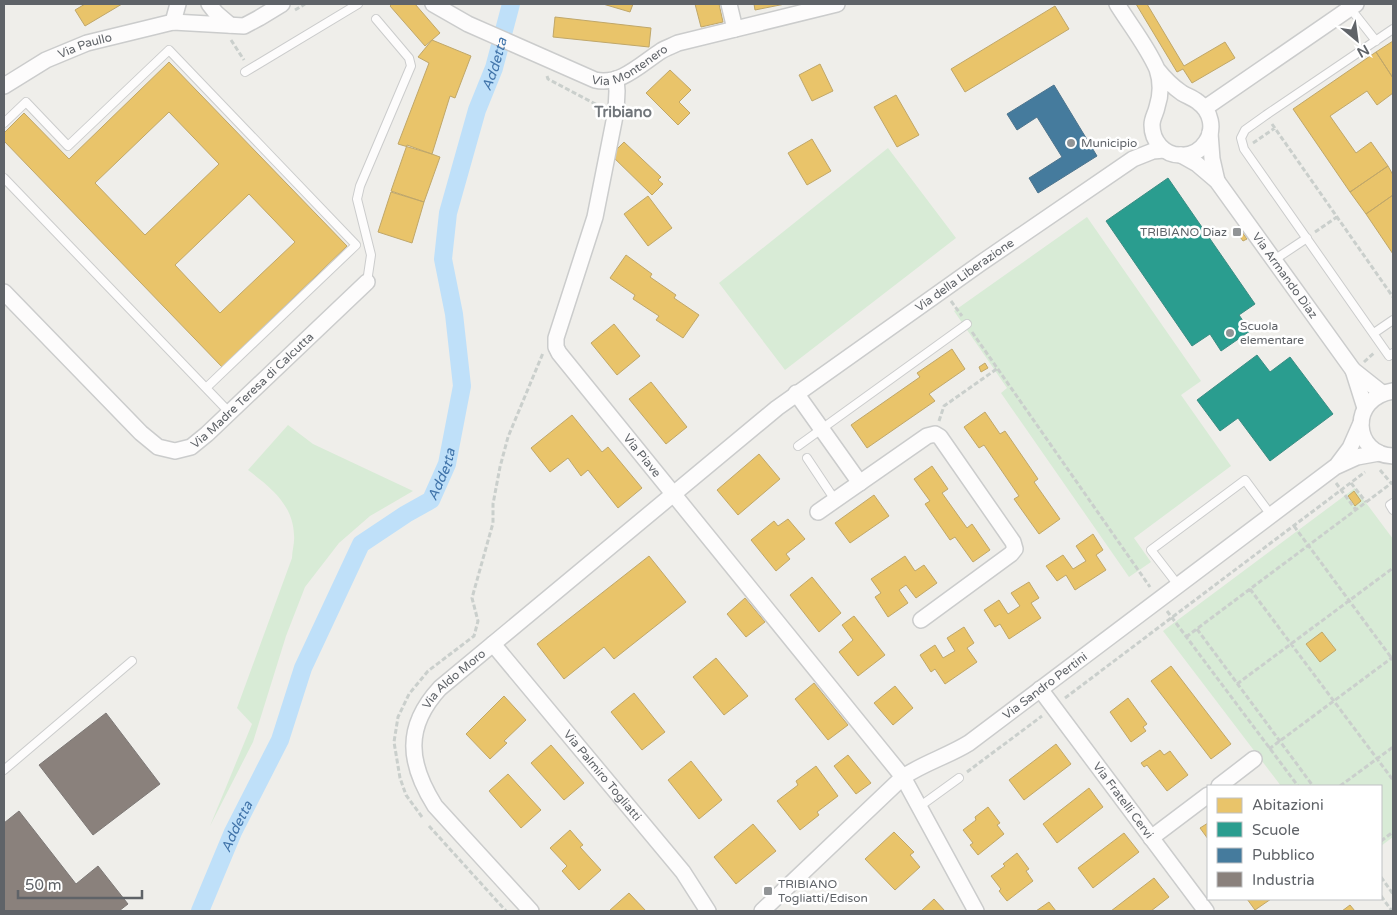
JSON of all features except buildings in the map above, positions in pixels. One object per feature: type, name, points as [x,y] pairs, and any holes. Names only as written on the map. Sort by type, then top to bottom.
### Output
[{"type":"street","points":[[173,22],[178,4]]},
{"type":"street","points":[[209,4],[216,14],[230,25]]},
{"type":"street","name":"Via Paullo","points":[[4,86],[46,60],[87,43],[173,22],[244,26],[282,4]]},
{"type":"street","points":[[729,4],[735,29]]},
{"type":"street","points":[[1117,4],[1157,69],[1173,86],[1205,108],[1210,120],[1210,133],[1207,141],[1199,150],[1188,155],[1174,155],[1164,150],[1157,142],[1152,130],[1160,89],[1157,69]]},
{"type":"street","name":"Via Montenero","points":[[444,6],[468,24],[604,83],[628,74],[663,50],[678,43],[830,5]]},
{"type":"street","points":[[1205,108],[1353,6]]},
{"type":"street","name":"Via Piave","points":[[616,79],[618,91],[616,111],[595,217],[556,338],[556,347],[903,777],[976,911]]},
{"type":"street","points":[[1156,112],[1160,106],[1170,99],[1179,97],[1190,98]]},
{"type":"street","name":"Via della Liberazione","points":[[1133,158],[1152,130]]},
{"type":"street","name":"Via Armando Diaz","points":[[1210,133],[1212,159],[1217,181]]},
{"type":"street","name":"Via della Liberazione","points":[[674,493],[796,393],[1133,158],[1154,151],[1164,150]]},
{"type":"street","name":"Via Armando Diaz","points":[[1181,156],[1197,164],[1217,181],[1353,370],[1388,392]]},
{"type":"street","name":"Via Madre Teresa di Calcutta","points":[[4,292],[141,433],[158,447],[175,451],[191,447],[367,282]]},
{"type":"street","name":"Via Armando Diaz","points":[[1353,370],[1363,416],[1366,441],[1386,454]]},
{"type":"street","points":[[1363,416],[1369,402],[1388,392]]},
{"type":"street","points":[[796,393],[860,482]]},
{"type":"street","name":"Via Sandro Pertini","points":[[1335,467],[1350,448],[1363,416]]},
{"type":"street","points":[[818,512],[927,436],[935,434],[940,437],[1013,542],[1015,549],[1011,554],[921,620]]},
{"type":"street","name":"Via Sandro Pertini","points":[[762,911],[903,777],[969,743],[1335,467],[1357,456],[1386,454]]},
{"type":"street","name":"Via Aldo Moro","points":[[531,911],[435,806],[423,787],[414,754],[414,737],[418,718],[427,702],[440,688],[674,493]]},
{"type":"street","name":"Via Palmiro Togliatti","points":[[493,644],[683,872],[708,911]]},
{"type":"street","name":"Via Fratelli Cervi","points":[[1040,689],[1206,911]]},
{"type":"street","points":[[1220,785],[1254,760]]},
{"type":"street","points":[[1151,838],[1207,796]]},
{"type":"lane","points":[[248,71],[358,4]]},
{"type":"lane","points":[[1353,6],[1376,41]]},
{"type":"lane","points":[[367,282],[371,255],[357,199],[360,186],[411,66],[409,58],[376,18]]},
{"type":"lane","points":[[1393,29],[1245,130],[1241,138],[1244,149],[1389,356],[1393,354]]},
{"type":"lane","points":[[4,124],[26,102],[68,146],[169,50],[356,244],[206,388]]},
{"type":"lane","points":[[4,178],[229,412]]},
{"type":"lane","points":[[1274,260],[1306,238]]},
{"type":"lane","points":[[1374,333],[1393,320]]},
{"type":"lane","points":[[798,446],[967,324]]},
{"type":"lane","points":[[807,458],[835,500]]},
{"type":"lane","points":[[1178,585],[1152,550],[1245,480],[1271,515]]},
{"type":"lane","points":[[1393,503],[1390,505],[1393,510]]},
{"type":"lane","points":[[4,770],[132,661]]},
{"type":"lane","points":[[919,807],[959,778]]},
{"type":"path","points":[[231,40],[248,71]]},
{"type":"path","points":[[547,73],[548,79],[601,106],[601,113]]},
{"type":"path","points":[[1266,115],[1393,297]]},
{"type":"path","points":[[1306,238],[1337,217]]},
{"type":"path","points":[[951,301],[1158,600],[1297,785]]},
{"type":"path","points":[[506,911],[459,860],[406,795],[396,762],[394,742],[398,717],[410,694],[428,671],[474,636],[478,620],[472,598],[492,523],[493,504],[500,467],[508,437],[544,349]]},
{"type":"path","points":[[935,434],[944,406],[998,368]]},
{"type":"path","points":[[959,778],[1372,468],[1382,471],[1392,482],[1186,637]]},
{"type":"path","points":[[1351,483],[1366,502]]},
{"type":"path","points":[[1254,760],[1393,659],[1294,526]]},
{"type":"path","points":[[1237,684],[1393,568]]},
{"type":"path","points":[[1250,589],[1393,780]]},
{"type":"path","points":[[1196,629],[1312,785]]},
{"type":"path","points":[[1341,785],[1393,747]]},
{"type":"path","points":[[1382,840],[1393,832]]},
{"type":"path","points":[[1382,878],[1393,894]]},
{"type":"path","points":[[1382,897],[1392,911]]},
{"type":"green space","points":[[888,148],[956,238],[785,370],[719,283]]},
{"type":"green space","points":[[1087,217],[1201,381],[1181,395],[1231,466],[1134,538],[1151,562],[1129,577],[1001,393],[1007,388],[954,311]]},
{"type":"green space","points":[[288,425],[313,444],[413,491],[370,516],[339,543],[305,587],[286,636],[253,742],[210,826],[252,724],[237,708],[292,558],[294,544],[293,524],[285,505],[272,490],[248,470]]},
{"type":"green space","points":[[1355,488],[1393,539],[1393,837],[1382,845],[1382,785],[1280,785],[1163,631]]},
{"type":"waterway","name":"Addetta","points":[[200,911],[233,832],[280,740],[303,668],[361,544],[431,500],[447,464],[462,386],[454,314],[443,259],[448,213],[477,110],[494,68],[511,4]]},
{"type":"place","name":"Municipio","points":[[1071,143]]},
{"type":"place","name":"TRIBIANO Diaz","points":[[1237,232]]},
{"type":"place","name":"Scuola elementare","points":[[1230,333]]},
{"type":"place","name":"TRIBIANO Togliatti/Edison","points":[[768,891]]},
{"type":"district","name":"Tribiano","points":[[623,112]]}]
